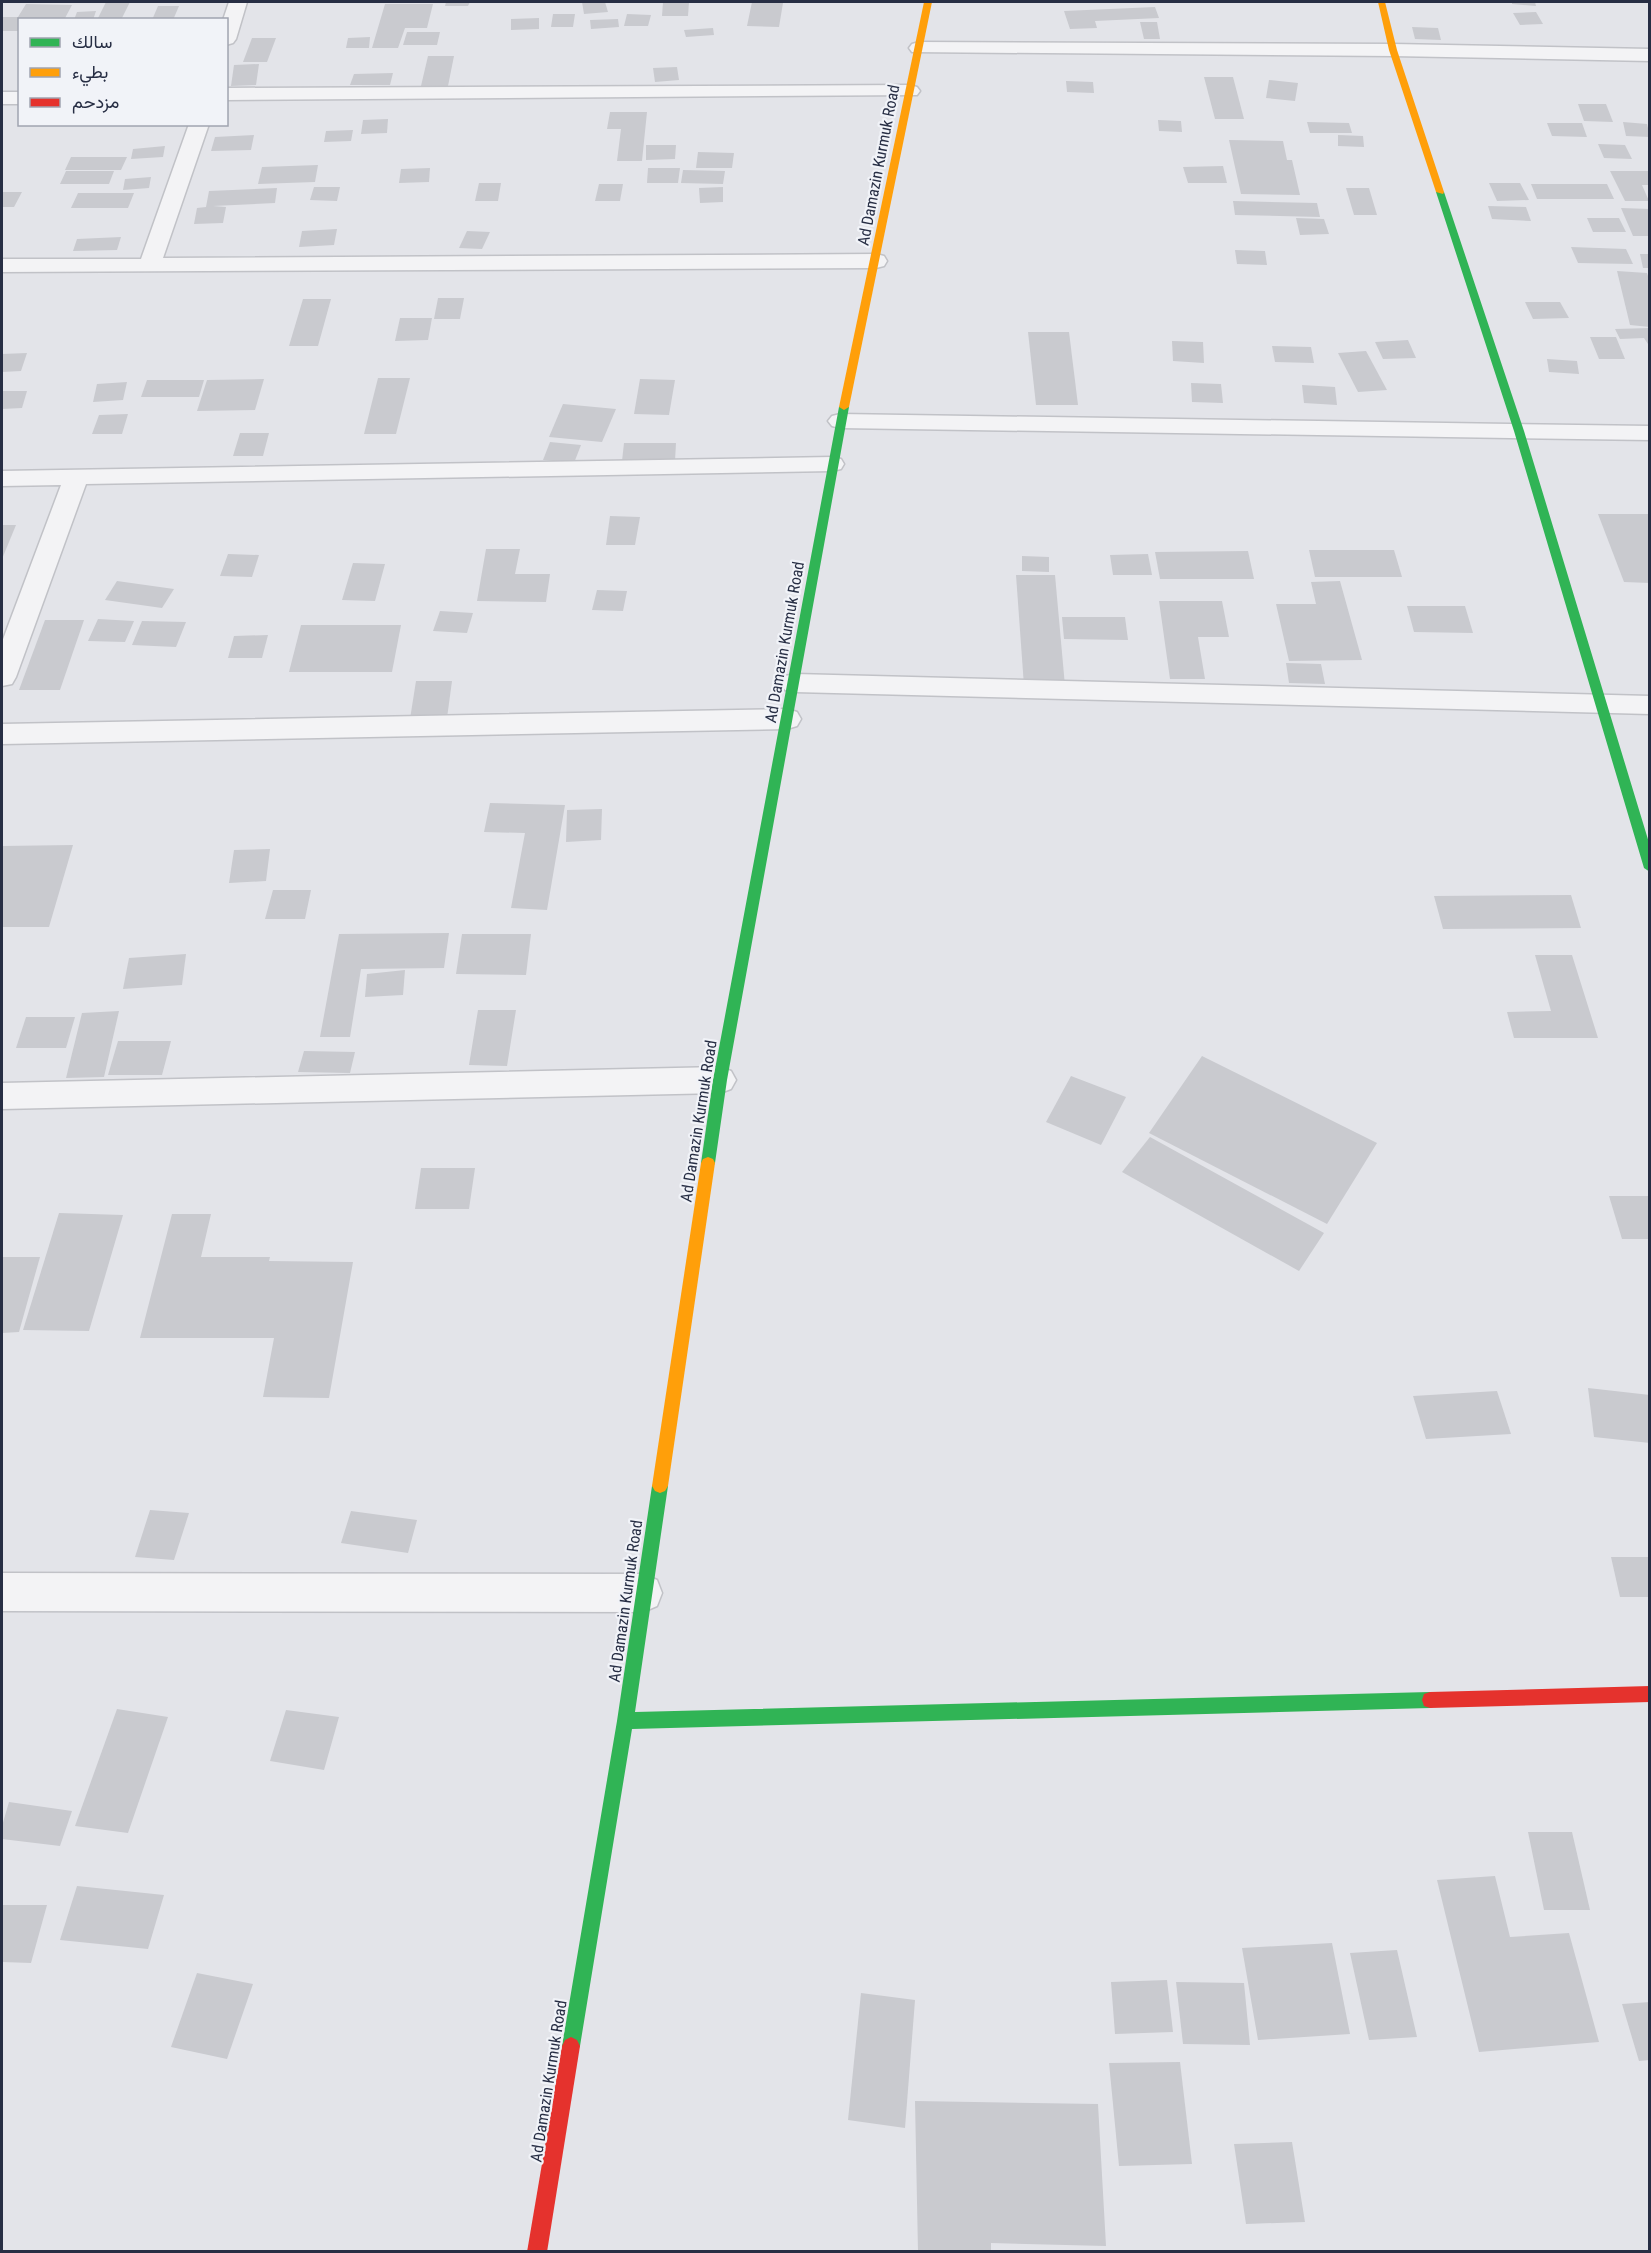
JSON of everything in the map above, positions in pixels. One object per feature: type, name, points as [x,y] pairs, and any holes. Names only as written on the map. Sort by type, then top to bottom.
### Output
[{"type":"main road","name":"Ad Damazin Kurmuk Road","points":[[537,2252],[624,1721],[720,1080],[795,683],[840,421],[876,261],[927,2]]},
{"type":"main road","points":[[1381,2],[1393,50],[1519,430],[1650,868]]},
{"type":"main road","points":[[624,1721],[1650,1694]]},
{"type":"street","points":[[228,33],[238,2]]},
{"type":"street","points":[[919,48],[1393,50],[1650,55]]},
{"type":"street","points":[[228,94],[910,91]]},
{"type":"street","points":[[2,98],[18,98]]},
{"type":"street","points":[[150,265],[198,126]]},
{"type":"street","points":[[2,266],[876,261]]},
{"type":"street","points":[[840,421],[1650,433]]},
{"type":"street","points":[[2,478],[832,464]]},
{"type":"street","points":[[2,677],[77,476]]},
{"type":"street","points":[[795,683],[1650,705]]},
{"type":"street","points":[[2,734],[787,719]]},
{"type":"street","points":[[2,1096],[720,1080]]},
{"type":"street","points":[[2,1592],[643,1593]]},
{"type":"building","points":[[106,2],[130,2],[122,18],[98,18]]},
{"type":"building","points":[[446,2],[470,2],[468,6],[445,6]]},
{"type":"building","points":[[582,2],[605,2],[608,12],[584,14]]},
{"type":"building","points":[[663,2],[689,2],[688,16],[662,16]]},
{"type":"building","points":[[752,2],[783,3],[779,27],[747,26]]},
{"type":"building","points":[[1512,2],[1535,2],[1536,6],[1512,4]]},
{"type":"building","points":[[26,4],[72,5],[65,18],[18,18],[18,31],[2,31],[2,17],[18,17]]},
{"type":"building","points":[[385,4],[433,4],[427,28],[405,28],[398,48],[372,48]]},
{"type":"building","points":[[158,6],[179,6],[174,18],[153,18]]},
{"type":"building","points":[[1155,7],[1159,18],[1095,21],[1097,28],[1070,29],[1064,11]]},
{"type":"building","points":[[96,11],[94,18],[75,18],[77,12]]},
{"type":"building","points":[[1536,12],[1543,24],[1520,25],[1513,13]]},
{"type":"building","points":[[553,14],[575,14],[573,27],[551,27]]},
{"type":"building","points":[[627,14],[651,15],[648,26],[624,26]]},
{"type":"building","points":[[539,18],[539,29],[511,30],[511,19]]},
{"type":"building","points":[[618,19],[619,27],[591,29],[590,20]]},
{"type":"building","points":[[1140,22],[1157,22],[1160,39],[1144,39]]},
{"type":"building","points":[[1412,27],[1438,28],[1441,40],[1415,39]]},
{"type":"building","points":[[713,28],[714,35],[686,37],[684,30]]},
{"type":"building","points":[[407,32],[440,32],[437,45],[403,45]]},
{"type":"building","points":[[370,37],[369,48],[346,48],[348,38]]},
{"type":"building","points":[[252,38],[276,38],[267,62],[243,62]]},
{"type":"building","points":[[428,56],[454,56],[448,86],[421,86]]},
{"type":"building","points":[[259,64],[256,85],[231,86],[234,65]]},
{"type":"building","points":[[677,67],[679,80],[655,82],[653,68]]},
{"type":"building","points":[[393,73],[390,85],[350,85],[354,74]]},
{"type":"building","points":[[1204,77],[1233,77],[1244,119],[1215,119]]},
{"type":"building","points":[[1269,80],[1298,83],[1295,101],[1266,98]]},
{"type":"building","points":[[1066,81],[1093,82],[1094,93],[1067,92]]},
{"type":"building","points":[[1578,104],[1606,104],[1613,122],[1584,121]]},
{"type":"building","points":[[610,112],[647,112],[642,161],[617,161],[621,129],[607,129]]},
{"type":"building","points":[[388,119],[387,133],[361,134],[363,120]]},
{"type":"building","points":[[1158,120],[1181,121],[1182,132],[1159,131]]},
{"type":"building","points":[[1307,122],[1349,123],[1352,133],[1310,133]]},
{"type":"building","points":[[1623,122],[1647,124],[1650,137],[1626,136]]},
{"type":"building","points":[[1547,123],[1582,123],[1587,137],[1552,136]]},
{"type":"building","points":[[353,130],[351,141],[324,142],[326,131]]},
{"type":"building","points":[[254,135],[251,150],[211,151],[215,137]]},
{"type":"building","points":[[1338,135],[1363,136],[1364,147],[1338,146]]},
{"type":"building","points":[[1229,140],[1283,141],[1287,160],[1292,160],[1300,195],[1241,194]]},
{"type":"building","points":[[1598,144],[1625,145],[1632,159],[1604,158]]},
{"type":"building","points":[[646,145],[676,145],[675,159],[646,160]]},
{"type":"building","points":[[165,146],[163,157],[131,159],[133,149]]},
{"type":"building","points":[[698,152],[734,153],[732,168],[696,168]]},
{"type":"building","points":[[71,157],[127,157],[121,170],[65,170]]},
{"type":"building","points":[[318,165],[315,182],[258,184],[262,167]]},
{"type":"building","points":[[1223,166],[1227,183],[1188,183],[1183,167]]},
{"type":"building","points":[[430,168],[429,182],[399,183],[401,169]]},
{"type":"building","points":[[648,168],[680,168],[678,183],[647,183]]},
{"type":"building","points":[[683,170],[725,171],[723,184],[681,183]]},
{"type":"building","points":[[66,171],[114,171],[109,184],[60,184]]},
{"type":"building","points":[[1610,171],[1650,171],[1650,185],[1642,185],[1649,201],[1625,201]]},
{"type":"building","points":[[151,177],[149,188],[123,190],[125,179]]},
{"type":"building","points":[[479,183],[501,183],[498,201],[475,201]]},
{"type":"building","points":[[1489,183],[1520,183],[1529,200],[1497,201]]},
{"type":"building","points":[[599,184],[623,184],[620,201],[595,201]]},
{"type":"building","points":[[1531,184],[1607,184],[1614,199],[1537,199]]},
{"type":"building","points":[[314,187],[340,187],[337,201],[310,200]]},
{"type":"building","points":[[723,187],[723,202],[700,203],[699,188]]},
{"type":"building","points":[[277,188],[275,203],[213,206],[226,207],[223,223],[194,224],[197,208],[206,207],[209,191]]},
{"type":"building","points":[[1346,188],[1369,188],[1377,215],[1354,215]]},
{"type":"building","points":[[2,192],[22,192],[14,207],[2,207]]},
{"type":"building","points":[[78,193],[134,193],[128,208],[71,208]]},
{"type":"building","points":[[1233,201],[1317,203],[1320,217],[1235,215]]},
{"type":"building","points":[[1488,206],[1526,207],[1531,221],[1492,219]]},
{"type":"building","points":[[1621,208],[1650,209],[1650,236],[1633,236]]},
{"type":"building","points":[[1296,218],[1324,219],[1329,234],[1300,235]]},
{"type":"building","points":[[1587,218],[1619,218],[1626,232],[1593,232]]},
{"type":"building","points":[[337,229],[334,245],[299,247],[302,231]]},
{"type":"building","points":[[467,231],[490,232],[482,249],[459,248]]},
{"type":"building","points":[[121,237],[117,250],[73,251],[77,239]]},
{"type":"building","points":[[1571,247],[1626,249],[1633,264],[1578,263]]},
{"type":"building","points":[[1235,250],[1265,251],[1267,265],[1237,264]]},
{"type":"building","points":[[1640,254],[1650,254],[1650,268],[1643,268]]},
{"type":"building","points":[[1617,271],[1647,273],[1650,282],[1650,327],[1630,325]]},
{"type":"building","points":[[438,298],[464,298],[460,319],[434,319]]},
{"type":"building","points":[[303,299],[331,299],[318,346],[289,346]]},
{"type":"building","points":[[1525,302],[1560,302],[1569,318],[1533,319]]},
{"type":"building","points":[[400,318],[432,318],[428,340],[395,341]]},
{"type":"building","points":[[1650,328],[1650,347],[1644,338],[1620,339],[1615,329]]},
{"type":"building","points":[[1028,332],[1069,332],[1078,405],[1036,405]]},
{"type":"building","points":[[1590,337],[1616,337],[1625,359],[1599,359]]},
{"type":"building","points":[[1408,340],[1416,358],[1383,359],[1375,342]]},
{"type":"building","points":[[1172,341],[1203,342],[1204,363],[1173,361]]},
{"type":"building","points":[[1272,346],[1311,347],[1314,363],[1275,362]]},
{"type":"building","points":[[1366,351],[1387,390],[1358,392],[1338,353]]},
{"type":"building","points":[[27,353],[21,371],[2,372],[2,354]]},
{"type":"building","points":[[1547,359],[1577,361],[1579,374],[1549,372]]},
{"type":"building","points":[[378,378],[410,378],[396,434],[364,434]]},
{"type":"building","points":[[264,379],[255,410],[197,411],[207,380]]},
{"type":"building","points":[[640,379],[675,380],[669,415],[634,414]]},
{"type":"building","points":[[147,380],[204,380],[199,397],[141,397]]},
{"type":"building","points":[[127,382],[123,400],[93,402],[97,384]]},
{"type":"building","points":[[1191,383],[1221,384],[1223,403],[1192,402]]},
{"type":"building","points":[[1302,385],[1335,387],[1337,405],[1304,403]]},
{"type":"building","points":[[2,391],[27,391],[22,408],[2,409]]},
{"type":"building","points":[[563,404],[616,409],[602,442],[549,437]]},
{"type":"building","points":[[128,414],[122,434],[92,434],[99,415]]},
{"type":"building","points":[[240,433],[269,433],[263,456],[233,456]]},
{"type":"building","points":[[550,442],[581,445],[574,463],[543,460]]},
{"type":"building","points":[[624,443],[676,443],[675,461],[622,461]]},
{"type":"building","points":[[1598,514],[1650,514],[1650,583],[1624,582]]},
{"type":"building","points":[[610,516],[640,517],[635,545],[606,545]]},
{"type":"building","points":[[2,525],[16,525],[2,559]]},
{"type":"building","points":[[486,549],[520,549],[515,574],[550,574],[546,602],[477,601]]},
{"type":"building","points":[[1309,550],[1394,550],[1402,577],[1315,577]]},
{"type":"building","points":[[1248,551],[1254,579],[1160,579],[1155,552]]},
{"type":"building","points":[[228,554],[259,555],[252,577],[220,576]]},
{"type":"building","points":[[1148,554],[1152,575],[1113,575],[1110,555]]},
{"type":"building","points":[[1022,556],[1049,557],[1049,572],[1022,571]]},
{"type":"building","points":[[353,563],[385,564],[375,601],[342,600]]},
{"type":"building","points":[[1016,575],[1055,575],[1065,686],[1024,686]]},
{"type":"building","points":[[117,581],[174,589],[162,608],[105,600]]},
{"type":"building","points":[[1340,581],[1362,660],[1289,661],[1276,604],[1316,604],[1311,582]]},
{"type":"building","points":[[597,590],[627,591],[623,611],[592,610]]},
{"type":"building","points":[[1159,601],[1222,601],[1229,637],[1198,637],[1205,679],[1170,679]]},
{"type":"building","points":[[1407,606],[1465,606],[1473,633],[1414,632]]},
{"type":"building","points":[[440,611],[473,613],[467,633],[433,631]]},
{"type":"building","points":[[1062,617],[1125,617],[1128,640],[1064,639]]},
{"type":"building","points":[[98,619],[134,621],[125,642],[88,641]]},
{"type":"building","points":[[45,620],[84,620],[60,690],[19,690]]},
{"type":"building","points":[[142,621],[186,622],[176,647],[132,645]]},
{"type":"building","points":[[301,625],[401,625],[392,672],[289,672]]},
{"type":"building","points":[[268,635],[262,658],[228,658],[234,636]]},
{"type":"building","points":[[1286,663],[1321,664],[1325,684],[1289,683]]},
{"type":"building","points":[[416,681],[452,681],[447,718],[410,719]]},
{"type":"building","points":[[490,803],[565,805],[547,910],[511,908],[525,833],[484,832]]},
{"type":"building","points":[[602,809],[601,840],[566,842],[567,810]]},
{"type":"building","points":[[73,845],[49,927],[2,927],[2,846]]},
{"type":"building","points":[[270,849],[266,881],[229,883],[234,850]]},
{"type":"building","points":[[273,890],[311,890],[305,919],[265,919]]},
{"type":"building","points":[[1571,895],[1581,928],[1443,929],[1434,896]]},
{"type":"building","points":[[449,933],[444,968],[361,969],[350,1037],[320,1037],[339,934]]},
{"type":"building","points":[[462,934],[531,934],[526,975],[456,974]]},
{"type":"building","points":[[186,954],[182,985],[123,989],[129,958]]},
{"type":"building","points":[[1535,955],[1572,955],[1598,1038],[1514,1038],[1507,1012],[1551,1011]]},
{"type":"building","points":[[405,970],[403,995],[365,997],[367,974]]},
{"type":"building","points":[[478,1010],[516,1010],[507,1066],[469,1065]]},
{"type":"building","points":[[119,1011],[104,1077],[66,1078],[82,1013]]},
{"type":"building","points":[[26,1017],[75,1017],[66,1048],[16,1048]]},
{"type":"building","points":[[118,1041],[171,1041],[162,1075],[108,1075]]},
{"type":"building","points":[[304,1051],[355,1052],[350,1073],[298,1072]]},
{"type":"building","points":[[1202,1056],[1377,1143],[1327,1224],[1149,1133]]},
{"type":"building","points":[[1071,1076],[1126,1097],[1101,1145],[1046,1122]]},
{"type":"building","points":[[1150,1137],[1324,1233],[1299,1271],[1122,1172]]},
{"type":"building","points":[[421,1168],[475,1168],[469,1209],[415,1209]]},
{"type":"building","points":[[1609,1196],[1649,1196],[1650,1239],[1622,1239]]},
{"type":"building","points":[[59,1213],[123,1215],[89,1331],[23,1330]]},
{"type":"building","points":[[172,1214],[211,1214],[201,1257],[270,1257],[269,1261],[353,1262],[329,1398],[263,1397],[274,1338],[140,1338]]},
{"type":"building","points":[[2,1257],[40,1257],[19,1332],[2,1333]]},
{"type":"building","points":[[1588,1388],[1650,1395],[1650,1443],[1594,1437]]},
{"type":"building","points":[[1497,1391],[1511,1434],[1426,1439],[1413,1396]]},
{"type":"building","points":[[150,1510],[189,1513],[174,1560],[135,1557]]},
{"type":"building","points":[[351,1511],[417,1520],[408,1553],[341,1543]]},
{"type":"building","points":[[1611,1557],[1650,1557],[1650,1597],[1620,1597]]},
{"type":"building","points":[[117,1709],[168,1717],[128,1833],[75,1826]]},
{"type":"building","points":[[286,1710],[339,1717],[324,1770],[270,1761]]},
{"type":"building","points":[[9,1802],[72,1811],[60,1846],[2,1839],[2,1826]]},
{"type":"building","points":[[1528,1832],[1572,1832],[1590,1910],[1544,1910]]},
{"type":"building","points":[[1495,1876],[1510,1937],[1569,1933],[1599,2042],[1479,2052],[1437,1880]]},
{"type":"building","points":[[77,1886],[164,1895],[148,1949],[60,1940]]},
{"type":"building","points":[[2,1905],[47,1905],[31,1963],[2,1962]]},
{"type":"building","points":[[1332,1943],[1350,2034],[1258,2040],[1242,1948]]},
{"type":"building","points":[[1397,1950],[1417,2037],[1369,2040],[1350,1953]]},
{"type":"building","points":[[197,1973],[253,1984],[227,2059],[171,2047]]},
{"type":"building","points":[[1167,1980],[1173,2032],[1115,2034],[1111,1982]]},
{"type":"building","points":[[1176,1982],[1244,1983],[1250,2045],[1183,2044]]},
{"type":"building","points":[[861,1993],[915,2000],[905,2128],[848,2120]]},
{"type":"building","points":[[1650,2002],[1650,2060],[1639,2061],[1622,2004]]},
{"type":"building","points":[[1180,2062],[1192,2164],[1119,2166],[1109,2063]]},
{"type":"building","points":[[915,2101],[1098,2104],[1106,2246],[991,2243],[991,2252],[918,2252]]},
{"type":"building","points":[[1292,2142],[1305,2222],[1246,2224],[1234,2144]]},
{"type":"traffic: fast","points":[[1440,192],[1519,431],[1650,868]]},
{"type":"traffic: fast","points":[[708,1163],[720,1080],[844,407]]},
{"type":"traffic: fast","points":[[571,2046],[625,1721],[660,1486]]},
{"type":"traffic: fast","points":[[625,1721],[1430,1700]]},
{"type":"traffic: slow","points":[[844,407],[928,2]]},
{"type":"traffic: slow","points":[[1381,2],[1393,50],[1440,192]]},
{"type":"traffic: slow","points":[[660,1486],[708,1163]]},
{"type":"traffic: jam","points":[[1430,1700],[1650,1694]]},
{"type":"traffic: jam","points":[[537,2252],[571,2046]]}]
